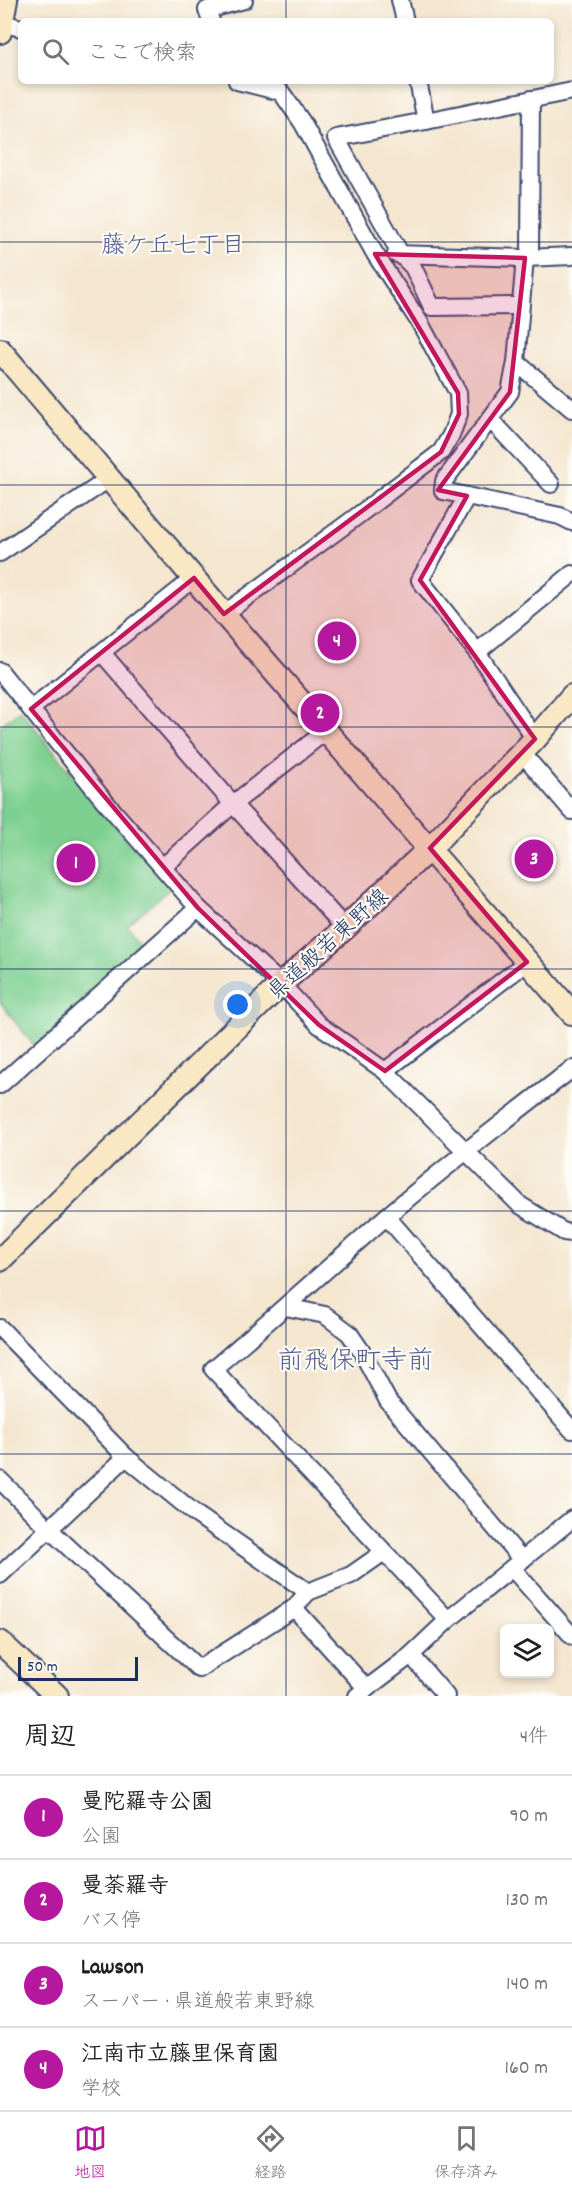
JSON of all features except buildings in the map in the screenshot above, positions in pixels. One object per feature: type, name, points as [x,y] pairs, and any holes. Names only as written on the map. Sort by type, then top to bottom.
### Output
[{"type":"street","points":[[6,0],[8,28]]},
{"type":"street","points":[[210,18],[207,10],[244,0]]},
{"type":"street","points":[[400,0],[404,18]]},
{"type":"street","points":[[224,614],[356,518],[441,452],[459,414],[458,393],[420,323],[375,254],[302,122],[281,92],[249,84]]},
{"type":"street","points":[[419,84],[426,122]]},
{"type":"street","points":[[515,306],[432,307],[413,267],[401,255],[336,138],[426,122],[572,91]]},
{"type":"street","points":[[531,99],[527,255],[516,362],[510,392],[444,481],[443,491],[560,516],[572,522]]},
{"type":"street","points":[[375,254],[572,256]]},
{"type":"street","points":[[1,354],[572,1013]]},
{"type":"street","points":[[516,362],[569,401]]},
{"type":"street","points":[[490,419],[551,484]]},
{"type":"street","points":[[0,553],[110,478]]},
{"type":"street","points":[[467,496],[420,580],[477,652],[529,746],[572,811]]},
{"type":"street","points":[[477,652],[572,574]]},
{"type":"street","points":[[31,709],[194,578]]},
{"type":"street","points":[[102,653],[233,804],[345,928]]},
{"type":"street","points":[[0,671],[102,798],[164,866],[198,908],[281,984],[319,1025],[385,1071],[520,1205],[564,1232],[572,1233]]},
{"type":"street","name":"県道般若東野線","points":[[0,1260],[281,984],[430,848],[529,746],[572,696]]},
{"type":"street","points":[[164,866],[233,804],[327,730]]},
{"type":"street","points":[[0,1085],[198,908]]},
{"type":"street","points":[[385,1071],[527,962]]},
{"type":"street","points":[[448,1620],[213,1369],[466,1150],[572,1069]]},
{"type":"street","points":[[387,1217],[572,1430]]},
{"type":"street","points":[[286,1307],[325,1315],[349,1334],[362,1352],[388,1401],[572,1635]]},
{"type":"street","points":[[0,1328],[126,1457],[197,1515],[308,1592]]},
{"type":"street","points":[[0,1575],[126,1457]]},
{"type":"street","points":[[0,1480],[199,1669],[294,1608],[308,1592],[351,1575],[384,1552]]},
{"type":"street","points":[[294,1608],[362,1692],[411,1655],[448,1620],[572,1519]]},
{"type":"street","points":[[0,1642],[57,1696]]},
{"type":"street","points":[[411,1655],[446,1696]]},
{"type":"highlighted area","points":[[375,254],[525,258],[510,392],[438,490],[467,496],[420,580],[535,739],[430,848],[527,962],[385,1071],[319,1025],[198,908],[31,709],[194,578],[224,614],[441,452],[459,414],[458,393]]},
{"type":"green space","points":[[20,710],[128,841],[174,885],[127,925],[148,952],[43,1057],[0,1002],[0,726]]},
{"type":"place","name":"江南市立藤里保育園","points":[[337,641]]},
{"type":"place","name":"曼荼羅寺","points":[[320,713]]},
{"type":"place","name":"Lawson","points":[[534,859]]},
{"type":"place","name":"曼陀羅寺公園","points":[[76,863]]},
{"type":"district","name":"藤ケ丘七丁目","points":[[173,244]]},
{"type":"district","name":"前飛保町寺前","points":[[355,1359]]}]
